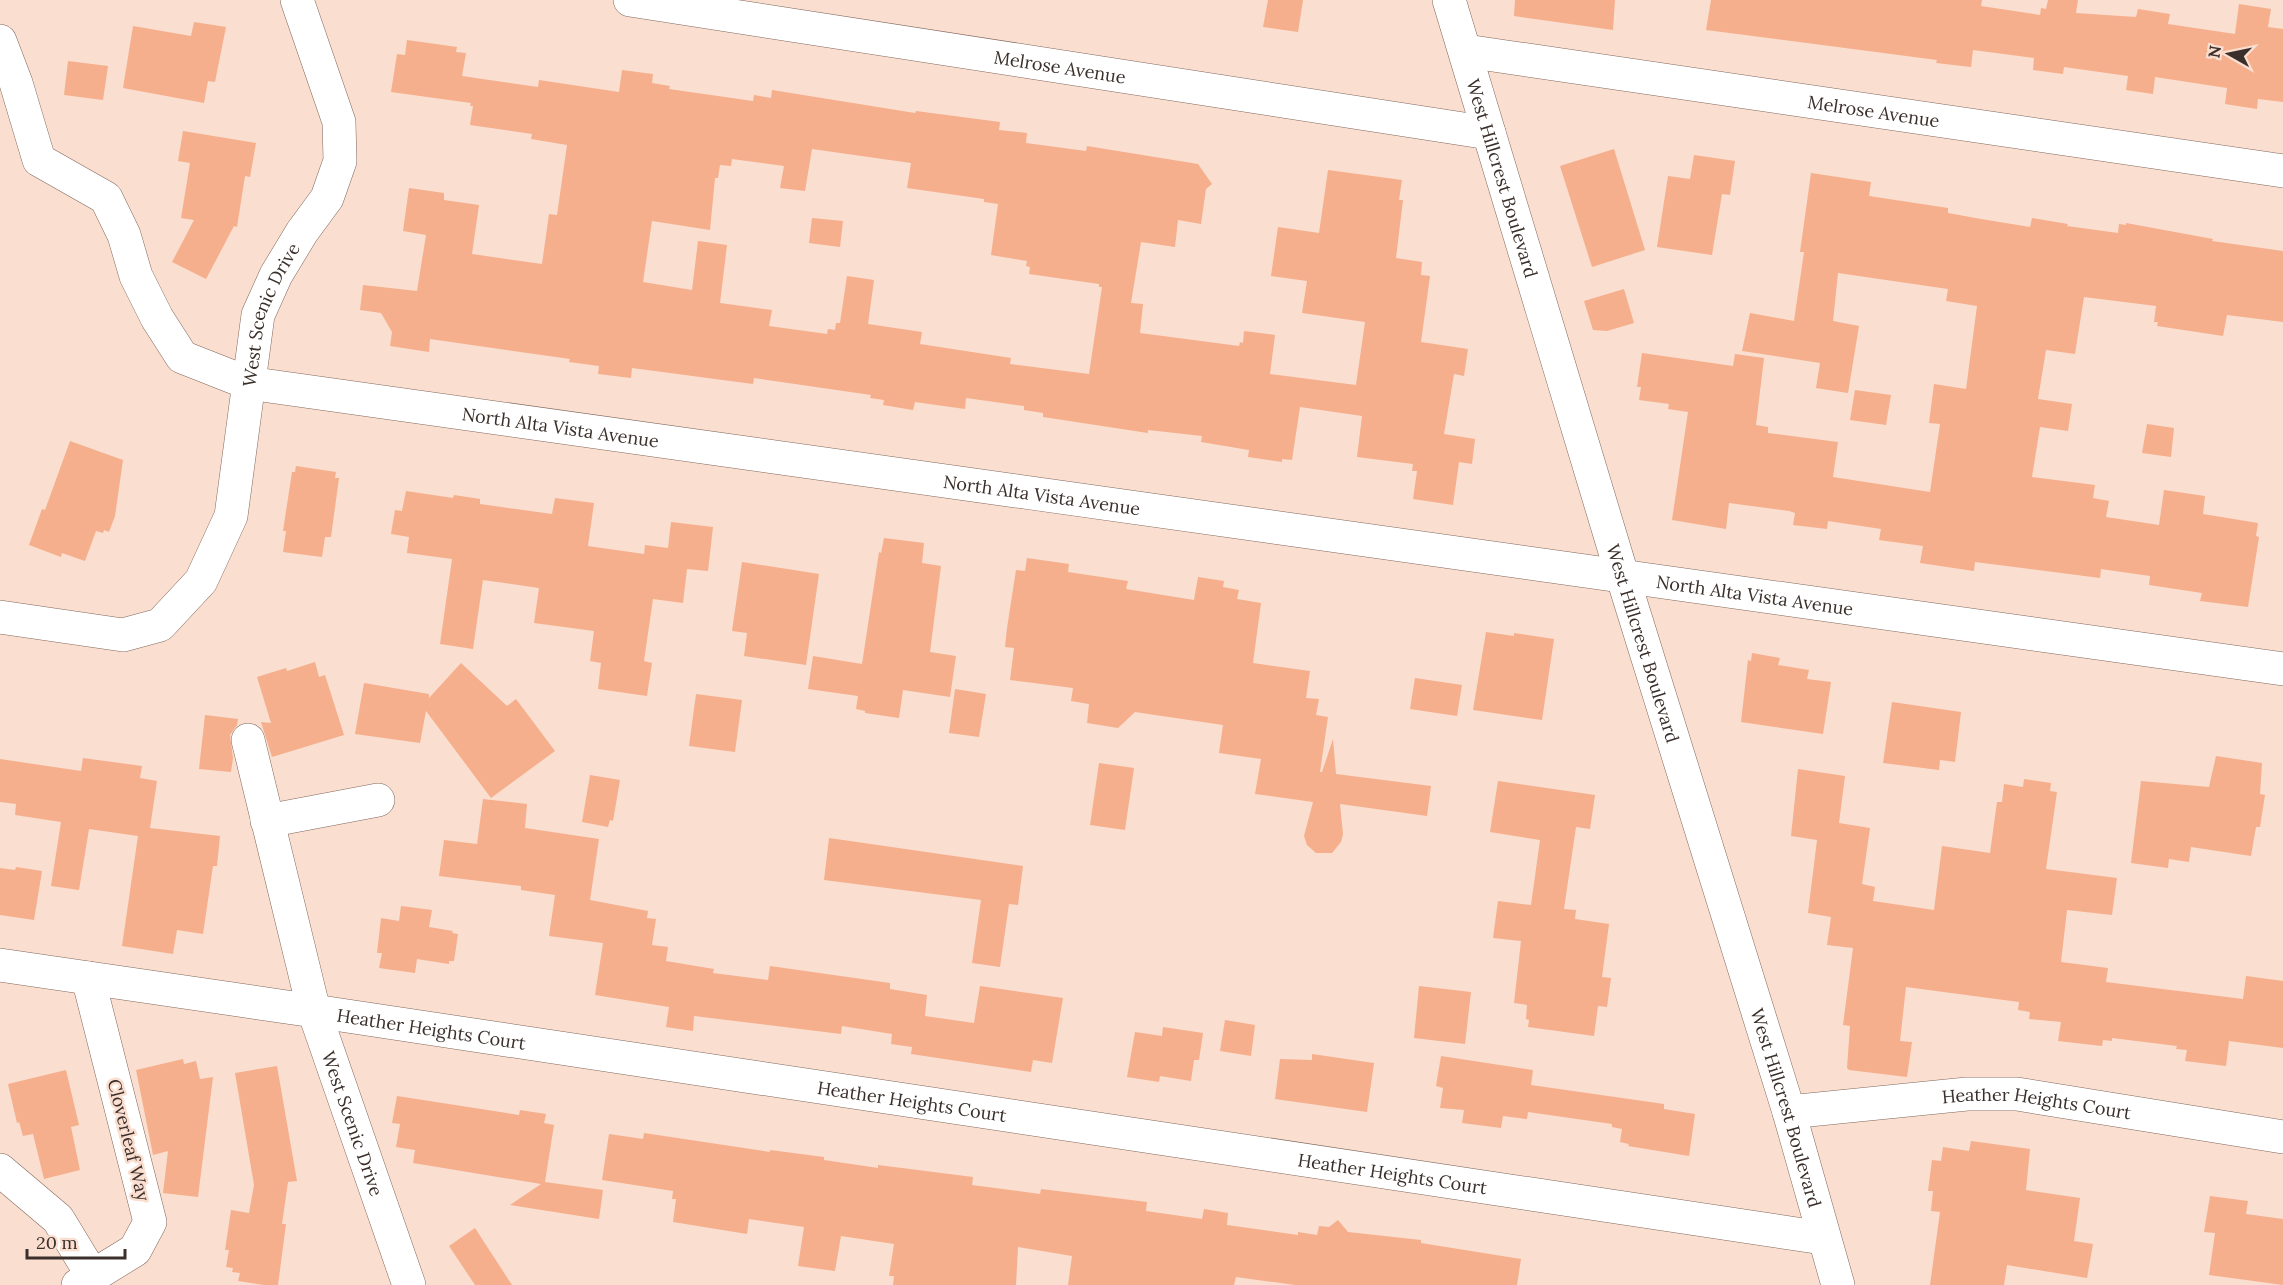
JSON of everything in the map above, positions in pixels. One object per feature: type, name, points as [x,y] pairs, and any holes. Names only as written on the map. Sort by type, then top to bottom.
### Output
[{"type":"street","name":"West Scenic Drive","points":[[0,617],[123,635],[160,625],[201,581],[231,516],[258,315],[276,275],[302,232],[327,198],[340,161],[339,122],[297,0]]},
{"type":"street","name":"Melrose Avenue","points":[[630,0],[1489,133]]},
{"type":"street","name":"West Hillcrest Boulevard","points":[[1449,0],[1623,578],[1789,1112],[1838,1285]]},
{"type":"street","name":"North Alta Vista Avenue","points":[[0,41],[16,82],[39,160],[106,198],[124,235],[136,276],[157,318],[182,357],[248,383],[2283,669]]},
{"type":"street","name":"Melrose Avenue","points":[[1466,51],[2283,171]]},
{"type":"street","name":"West Scenic Drive","points":[[249,740],[314,1011],[409,1285]]},
{"type":"street","points":[[267,821],[378,800]]},
{"type":"street","name":"Heather Heights Court","points":[[0,965],[1823,1238]]},
{"type":"street","name":"Cloverleaf Way","points":[[0,1170],[58,1219],[85,1280],[135,1250],[150,1222],[88,978]]},
{"type":"street","name":"Heather Heights Court","points":[[1789,1112],[1967,1094],[2017,1094],[2283,1137]]},
{"type":"building","points":[[1268,0],[1303,0],[1298,32],[1263,27]]},
{"type":"building","points":[[1515,0],[1615,0],[1613,30],[1514,16]]},
{"type":"building","points":[[1711,0],[1982,0],[1981,6],[2040,15],[2041,8],[2046,9],[2048,0],[2078,0],[2076,13],[2136,17],[2138,9],[2170,14],[2168,24],[2235,34],[2239,4],[2271,9],[2268,27],[2283,29],[2283,102],[2258,99],[2257,109],[2225,104],[2227,88],[2155,77],[2153,94],[2126,90],[2128,76],[2064,67],[2063,74],[2033,70],[2034,58],[1973,50],[1971,67],[1936,63],[1937,60],[1706,30]]},
{"type":"building","points":[[194,22],[226,27],[215,82],[208,81],[204,103],[123,88],[133,26],[191,36]]},
{"type":"building","points":[[407,40],[457,47],[456,52],[466,53],[462,76],[538,87],[539,80],[619,92],[622,70],[653,74],[652,83],[670,86],[669,89],[753,101],[754,95],[771,98],[772,90],[915,113],[916,111],[1000,122],[999,130],[1027,133],[1026,143],[1086,151],[1087,146],[1198,164],[1212,184],[1206,189],[1201,224],[1178,220],[1175,247],[1141,242],[1131,303],[1143,304],[1140,333],[1239,346],[1240,342],[1243,343],[1244,331],[1275,335],[1270,374],[1356,385],[1365,322],[1302,313],[1307,281],[1271,276],[1278,227],[1319,233],[1328,170],[1402,180],[1399,200],[1403,200],[1396,258],[1422,262],[1421,275],[1430,276],[1421,342],[1468,349],[1464,376],[1454,374],[1444,434],[1475,439],[1472,464],[1459,462],[1453,505],[1413,499],[1417,471],[1412,471],[1413,464],[1357,457],[1362,416],[1300,407],[1292,460],[1282,459],[1282,462],[1248,457],[1249,450],[1201,442],[1202,436],[1148,430],[1148,433],[1043,417],[1043,413],[1024,410],[1024,406],[966,398],[965,409],[915,402],[913,410],[883,405],[884,400],[870,398],[871,395],[754,378],[753,384],[632,368],[631,378],[598,374],[599,366],[569,362],[570,359],[430,339],[429,352],[390,346],[392,332],[381,313],[360,310],[363,285],[417,291],[426,235],[403,231],[409,188],[444,193],[444,200],[479,205],[472,254],[542,264],[549,214],[557,215],[567,145],[531,139],[532,134],[470,125],[473,106],[470,106],[471,103],[391,92],[397,54],[405,55]],"holes":[[[812,149],[911,163],[907,188],[984,199],[984,202],[998,204],[991,255],[1027,261],[1026,266],[1030,267],[1029,274],[1099,284],[1099,287],[1102,287],[1089,374],[1010,364],[1011,358],[920,344],[922,332],[868,324],[874,280],[847,276],[840,323],[836,323],[835,330],[828,329],[827,334],[769,326],[772,310],[720,303],[727,245],[698,241],[692,290],[643,282],[652,221],[710,230],[715,178],[718,178],[720,165],[731,166],[732,159],[784,166],[780,188],[805,191]]]},
{"type":"building","points":[[68,61],[108,66],[103,100],[64,95]]},
{"type":"building","points":[[183,131],[256,143],[250,177],[245,176],[237,227],[234,226],[206,279],[172,262],[194,220],[181,218],[190,163],[178,161]]},
{"type":"building","points":[[1614,149],[1645,250],[1592,267],[1560,166]]},
{"type":"building","points":[[1694,155],[1735,161],[1730,195],[1722,194],[1712,255],[1657,247],[1668,176],[1690,179]]},
{"type":"building","points":[[1811,173],[1871,182],[1869,196],[1948,208],[1948,213],[1981,219],[2030,227],[2032,218],[2068,224],[2067,226],[2118,233],[2119,224],[2126,225],[2126,223],[2213,239],[2212,241],[2283,251],[2283,322],[2227,315],[2223,336],[2157,326],[2158,322],[2154,322],[2156,306],[2084,297],[2075,354],[2046,350],[2038,399],[2072,404],[2068,431],[2040,427],[2032,477],[2095,485],[2093,498],[2109,501],[2106,517],[2159,525],[2164,490],[2205,496],[2203,514],[2258,523],[2256,536],[2259,537],[2248,607],[2200,601],[2202,593],[2149,585],[2150,576],[2101,569],[2100,578],[1975,562],[1974,571],[1920,563],[1923,546],[1879,540],[1881,529],[1828,521],[1827,529],[1793,525],[1795,513],[1789,511],[1729,503],[1726,529],[1672,520],[1688,412],[1668,409],[1669,404],[1639,400],[1641,387],[1637,387],[1642,353],[1733,366],[1735,354],[1764,358],[1756,425],[1768,427],[1768,433],[1838,442],[1833,477],[1930,492],[1940,424],[1929,423],[1934,384],[1966,389],[1977,306],[1946,301],[1948,289],[1838,273],[1833,321],[1859,326],[1848,393],[1816,388],[1820,363],[1742,351],[1750,313],[1794,321],[1804,252],[1800,252]]},
{"type":"building","points":[[812,218],[843,221],[840,247],[809,243]]},
{"type":"building","points":[[1624,289],[1634,323],[1607,331],[1593,330],[1584,301]]},
{"type":"building","points":[[1855,390],[1891,395],[1886,425],[1850,420]]},
{"type":"building","points":[[2147,424],[2174,428],[2171,457],[2142,453]]},
{"type":"building","points":[[70,441],[123,460],[115,516],[109,532],[96,531],[85,561],[62,553],[61,557],[29,545],[42,509],[45,510]]},
{"type":"building","points":[[296,466],[336,472],[335,478],[339,478],[331,537],[325,537],[322,557],[283,552],[286,531],[283,531],[292,472],[295,472]]},
{"type":"building","points":[[406,491],[453,498],[454,495],[480,499],[480,504],[552,514],[555,498],[594,503],[588,546],[644,554],[645,545],[668,548],[671,522],[713,527],[708,571],[687,569],[683,603],[653,599],[644,661],[652,663],[647,696],[598,689],[601,663],[590,661],[594,631],[534,623],[539,588],[483,580],[473,649],[440,644],[452,559],[407,553],[409,537],[391,534],[395,510],[402,511]]},
{"type":"building","points":[[884,538],[924,543],[922,563],[941,566],[930,652],[956,656],[950,697],[903,690],[899,718],[865,713],[865,711],[856,709],[858,696],[808,689],[813,656],[862,664],[879,552],[881,553]]},
{"type":"building","points":[[1027,558],[1069,564],[1068,572],[1128,581],[1126,589],[1194,600],[1198,577],[1224,581],[1223,587],[1239,590],[1237,599],[1261,603],[1253,663],[1310,671],[1306,698],[1319,699],[1316,715],[1328,717],[1320,772],[1322,772],[1333,739],[1336,774],[1431,786],[1427,816],[1340,804],[1343,834],[1341,842],[1332,853],[1316,853],[1307,845],[1304,836],[1313,802],[1255,794],[1261,759],[1219,753],[1223,725],[1135,712],[1118,728],[1087,723],[1089,704],[1071,701],[1073,688],[1010,680],[1014,648],[1005,647],[1007,628],[1016,570],[1025,571]]},
{"type":"building","points":[[742,562],[819,574],[806,665],[744,656],[747,633],[732,631]]},
{"type":"building","points":[[1486,632],[1514,636],[1514,633],[1554,639],[1542,720],[1473,710]]},
{"type":"building","points":[[1752,653],[1780,658],[1778,665],[1809,670],[1807,679],[1831,682],[1823,734],[1741,722],[1748,660],[1751,661]]},
{"type":"building","points":[[315,662],[319,677],[325,675],[344,735],[272,757],[261,722],[271,723],[257,677]]},
{"type":"building","points":[[461,663],[507,706],[516,699],[555,751],[491,798],[426,711],[420,743],[355,734],[364,683],[429,694],[429,698]]},
{"type":"building","points":[[1415,678],[1462,685],[1457,716],[1410,709]]},
{"type":"building","points":[[955,689],[986,694],[979,737],[949,733]]},
{"type":"building","points":[[696,694],[742,700],[735,752],[689,746]]},
{"type":"building","points":[[1892,702],[1961,712],[1955,762],[1940,760],[1939,770],[1883,763]]},
{"type":"building","points":[[205,715],[238,719],[230,735],[233,758],[231,772],[199,769]]},
{"type":"building","points":[[2216,756],[2262,763],[2260,794],[2265,795],[2260,827],[2256,827],[2251,856],[2191,847],[2189,862],[2169,859],[2168,868],[2131,863],[2141,781],[2209,787]]},
{"type":"building","points":[[83,758],[142,766],[140,778],[157,781],[150,828],[220,836],[217,866],[213,866],[203,934],[177,930],[173,954],[122,946],[138,836],[89,829],[79,890],[51,886],[61,822],[15,815],[16,804],[0,802],[0,759],[81,771]]},
{"type":"building","points":[[1099,763],[1134,768],[1125,830],[1090,825]]},
{"type":"building","points":[[1798,769],[1845,776],[1839,823],[1870,828],[1862,884],[1875,887],[1873,901],[1934,910],[1942,846],[1990,853],[1997,802],[2002,802],[2004,784],[2023,787],[2024,779],[2051,783],[2050,791],[2057,792],[2046,869],[2117,878],[2112,915],[2067,910],[2061,962],[2108,968],[2106,982],[2243,999],[2246,976],[2283,981],[2283,1048],[2229,1041],[2226,1066],[2185,1061],[2187,1050],[2176,1049],[2177,1046],[2112,1038],[2112,1041],[2103,1040],[2102,1046],[2058,1041],[2061,1022],[2029,1019],[2030,1012],[2018,1010],[2019,1002],[1906,987],[1900,1041],[1912,1042],[1907,1077],[1849,1070],[1847,1068],[1850,1026],[1843,1025],[1853,948],[1827,945],[1831,917],[1808,913],[1817,840],[1791,836]]},
{"type":"building","points":[[590,775],[620,780],[613,821],[610,820],[608,827],[582,822]]},
{"type":"building","points":[[1498,781],[1595,795],[1590,829],[1576,827],[1564,909],[1576,910],[1575,919],[1609,924],[1602,977],[1611,978],[1607,1007],[1598,1006],[1594,1036],[1528,1027],[1527,1005],[1514,1003],[1521,941],[1493,938],[1498,901],[1531,905],[1540,840],[1490,832]]},
{"type":"building","points":[[483,799],[527,804],[525,828],[599,839],[590,900],[648,911],[647,918],[656,919],[652,945],[668,947],[666,961],[714,969],[713,973],[768,980],[770,966],[890,983],[890,989],[927,995],[925,1016],[974,1023],[980,986],[1063,998],[1052,1063],[1033,1060],[1031,1072],[911,1054],[912,1047],[891,1044],[892,1034],[842,1026],[841,1034],[694,1016],[693,1031],[666,1027],[669,1007],[595,995],[603,943],[549,936],[555,895],[521,890],[521,886],[439,876],[444,840],[477,844]]},
{"type":"building","points":[[829,838],[1023,866],[1018,905],[1009,904],[1000,967],[972,963],[981,900],[824,880]]},
{"type":"building","points":[[16,867],[42,871],[34,920],[0,915],[0,868],[15,870]]},
{"type":"building","points":[[401,906],[432,910],[429,927],[458,934],[454,961],[449,961],[449,964],[417,959],[415,973],[379,968],[382,953],[377,953],[381,918],[399,921]]},
{"type":"building","points":[[1419,986],[1471,992],[1465,1044],[1414,1038]]},
{"type":"building","points":[[1225,1020],[1255,1025],[1251,1056],[1220,1051]]},
{"type":"building","points":[[1163,1027],[1203,1033],[1199,1060],[1194,1060],[1191,1081],[1160,1076],[1159,1082],[1127,1077],[1135,1032],[1162,1036]]},
{"type":"building","points":[[1312,1054],[1374,1063],[1367,1112],[1275,1099],[1280,1059],[1312,1060]]},
{"type":"building","points":[[1441,1056],[1533,1070],[1531,1085],[1664,1104],[1664,1109],[1695,1114],[1689,1156],[1628,1146],[1629,1144],[1620,1142],[1622,1129],[1612,1127],[1612,1124],[1528,1112],[1527,1119],[1503,1116],[1501,1128],[1462,1123],[1464,1110],[1440,1108],[1443,1088],[1436,1086]]},
{"type":"building","points":[[183,1059],[184,1064],[196,1061],[200,1079],[213,1077],[198,1197],[163,1193],[168,1151],[153,1155],[136,1070]]},
{"type":"building","points":[[277,1066],[297,1181],[288,1182],[282,1224],[286,1224],[278,1285],[264,1285],[238,1281],[240,1273],[232,1272],[233,1268],[226,1267],[229,1250],[225,1250],[231,1210],[249,1213],[254,1185],[235,1073]]},
{"type":"building","points":[[66,1070],[79,1125],[71,1127],[80,1170],[44,1179],[33,1134],[23,1136],[19,1122],[17,1123],[8,1084]]},
{"type":"building","points":[[397,1096],[519,1115],[520,1110],[546,1114],[544,1123],[554,1125],[545,1182],[603,1190],[599,1219],[510,1205],[541,1184],[413,1163],[415,1150],[396,1147],[400,1124],[392,1123]]},
{"type":"building","points":[[644,1133],[770,1152],[770,1150],[824,1157],[824,1160],[878,1168],[878,1165],[973,1177],[972,1185],[1040,1194],[1041,1189],[1147,1202],[1146,1211],[1202,1219],[1204,1209],[1228,1213],[1227,1225],[1298,1235],[1298,1232],[1317,1235],[1319,1226],[1329,1227],[1338,1220],[1348,1232],[1421,1240],[1421,1243],[1521,1259],[1517,1285],[1295,1285],[1236,1277],[1234,1285],[1068,1285],[1072,1256],[1018,1247],[1016,1285],[893,1285],[894,1276],[889,1276],[894,1244],[841,1236],[835,1271],[798,1266],[804,1227],[749,1219],[747,1234],[673,1222],[676,1199],[672,1199],[673,1191],[602,1180],[609,1134],[643,1139]]},
{"type":"building","points":[[1971,1141],[2030,1149],[2026,1190],[2080,1198],[2074,1241],[2093,1244],[2087,1278],[2007,1265],[2004,1285],[1930,1285],[1940,1212],[1931,1211],[1933,1191],[1928,1191],[1932,1160],[1941,1161],[1943,1147],[1969,1151]]},
{"type":"building","points":[[2210,1196],[2248,1201],[2246,1214],[2283,1219],[2283,1285],[2209,1275],[2215,1233],[2204,1232]]},
{"type":"building","points":[[475,1228],[512,1285],[475,1285],[449,1246]]}]
